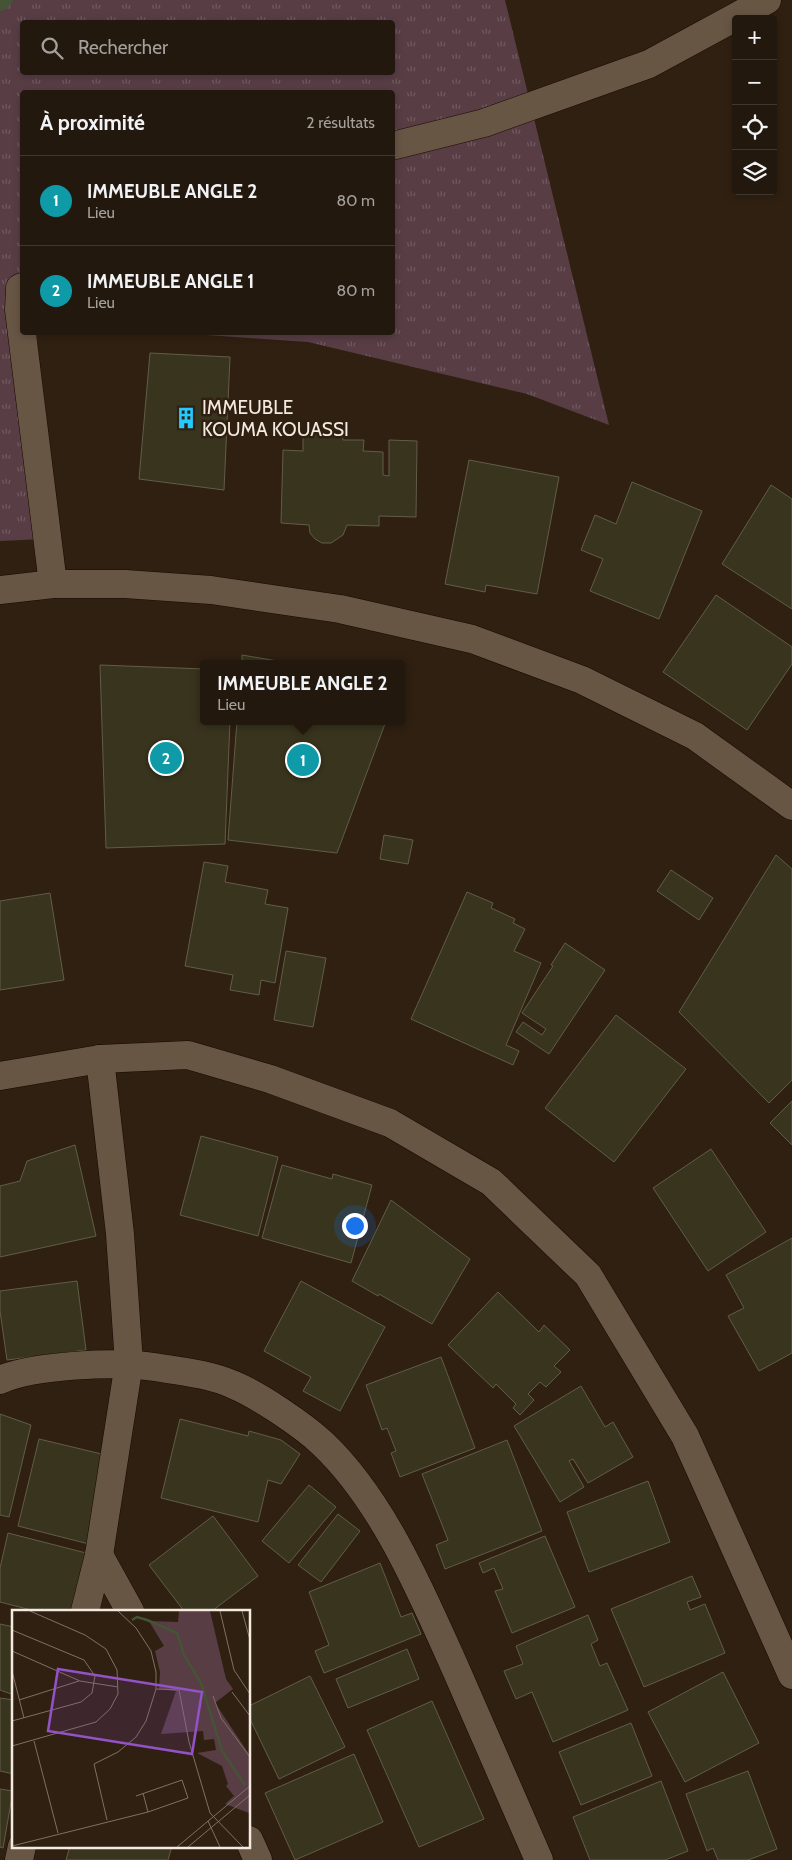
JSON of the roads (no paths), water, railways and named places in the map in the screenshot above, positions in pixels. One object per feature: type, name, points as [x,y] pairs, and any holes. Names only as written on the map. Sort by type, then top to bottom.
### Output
[{"type":"street","points":[[395,145],[484,123],[649,64],[767,0]]},
{"type":"street","points":[[20,288],[20,318]]},
{"type":"street","points":[[22,335],[53,584]]},
{"type":"street","points":[[0,590],[53,584],[125,584],[211,590],[340,609],[472,639],[582,680],[695,736],[792,806]]},
{"type":"street","points":[[0,1076],[100,1059],[188,1056],[270,1079],[390,1123],[491,1182],[588,1275],[685,1436],[792,1675]]},
{"type":"street","points":[[85,1610],[100,1555],[129,1363],[120,1234],[100,1059]]},
{"type":"street","points":[[0,1380],[9,1376],[66,1367],[129,1363],[180,1371],[234,1385],[276,1410],[322,1443],[370,1499],[423,1596],[539,1860]]},
{"type":"street","points":[[100,1555],[129,1610]]},
{"type":"street","points":[[250,1842],[258,1860]]},
{"type":"waterway","points":[[0,5],[7,0]]},
{"type":"place","name":"IMMEUBLE KOUMA KOUASSI","points":[[186,418]]},
{"type":"place","name":"IMMEUBLE ANGLE 1","points":[[166,758]]},
{"type":"place","name":"IMMEUBLE ANGLE 2","points":[[303,760]]}]
